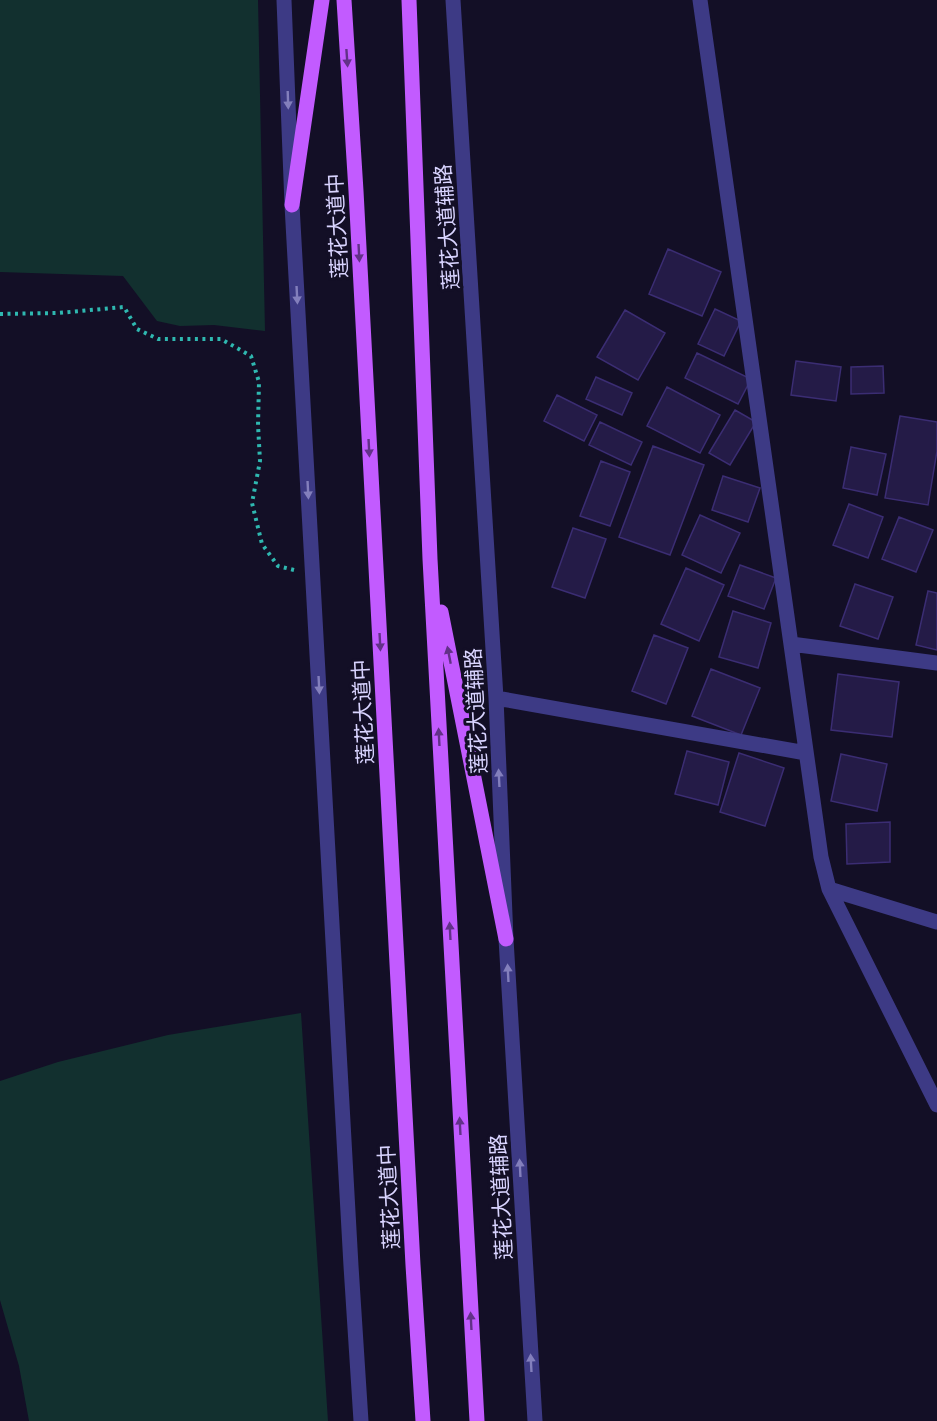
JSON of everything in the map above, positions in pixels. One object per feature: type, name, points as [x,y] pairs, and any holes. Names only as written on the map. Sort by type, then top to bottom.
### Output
[{"type":"main road","points":[[292,205],[322,0]]},
{"type":"main road","name":"莲花大道中","points":[[344,0],[423,1421]]},
{"type":"main road","points":[[409,0],[430,560],[477,1421]]},
{"type":"main road","points":[[430,560],[506,939]]},
{"type":"street","points":[[284,0],[292,205],[361,1421]]},
{"type":"street","name":"莲花大道辅路","points":[[453,0],[496,698],[506,939],[535,1421]]},
{"type":"street","points":[[700,0],[820,857],[829,888],[937,1105]]},
{"type":"street","points":[[791,644],[937,663]]},
{"type":"street","points":[[496,698],[806,753]]},
{"type":"street","points":[[829,888],[937,922]]},
{"type":"path","points":[[0,314],[58,313],[124,307],[136,328],[158,339],[221,339],[251,356],[260,382],[258,425],[260,461],[252,503],[262,544],[278,566],[312,573]]},
{"type":"green space","points":[[0,0],[258,0],[265,331],[214,325],[180,326],[157,321],[123,276],[0,272]]},
{"type":"green space","points":[[301,1013],[328,1421],[29,1421],[19,1366],[0,1300],[0,1081],[58,1062],[168,1035]]},
{"type":"building","points":[[668,249],[721,272],[702,316],[649,294]]},
{"type":"building","points":[[715,309],[741,321],[724,356],[698,344]]},
{"type":"building","points":[[625,310],[665,333],[638,380],[597,357]]},
{"type":"building","points":[[697,353],[751,379],[738,404],[685,378]]},
{"type":"building","points":[[796,361],[841,367],[836,401],[791,395]]},
{"type":"building","points":[[883,366],[884,393],[851,394],[851,367]]},
{"type":"building","points":[[596,377],[632,393],[622,415],[586,399]]},
{"type":"building","points":[[667,387],[720,415],[700,453],[647,426]]},
{"type":"building","points":[[557,395],[597,415],[584,441],[544,421]]},
{"type":"building","points":[[735,410],[756,422],[730,465],[709,453]]},
{"type":"building","points":[[900,416],[937,422],[937,451],[928,505],[885,498]]},
{"type":"building","points":[[600,422],[642,442],[631,465],[589,445]]},
{"type":"building","points":[[653,446],[704,465],[670,555],[619,537]]},
{"type":"building","points":[[851,447],[886,454],[877,495],[843,488]]},
{"type":"building","points":[[601,461],[630,472],[610,526],[580,516]]},
{"type":"building","points":[[723,476],[760,488],[748,522],[712,510]]},
{"type":"building","points":[[849,504],[883,517],[868,558],[833,545]]},
{"type":"building","points":[[700,515],[740,533],[721,573],[682,555]]},
{"type":"building","points":[[899,517],[933,530],[916,572],[882,559]]},
{"type":"building","points":[[573,528],[606,539],[585,598],[552,587]]},
{"type":"building","points":[[740,565],[776,578],[764,609],[728,596]]},
{"type":"building","points":[[686,568],[724,585],[699,641],[661,624]]},
{"type":"building","points":[[855,584],[893,597],[878,639],[840,626]]},
{"type":"building","points":[[928,591],[937,593],[937,650],[916,645]]},
{"type":"building","points":[[733,611],[771,623],[758,668],[719,657]]},
{"type":"building","points":[[654,635],[688,648],[666,704],[632,691]]},
{"type":"building","points":[[711,669],[760,688],[741,735],[692,716]]},
{"type":"building","points":[[838,674],[899,682],[892,737],[831,730]]},
{"type":"building","points":[[687,751],[729,762],[718,805],[675,794]]},
{"type":"building","points":[[739,753],[784,768],[765,826],[720,812]]},
{"type":"building","points":[[841,754],[887,764],[877,811],[831,801]]},
{"type":"building","points":[[890,822],[890,862],[847,864],[846,824]]}]
